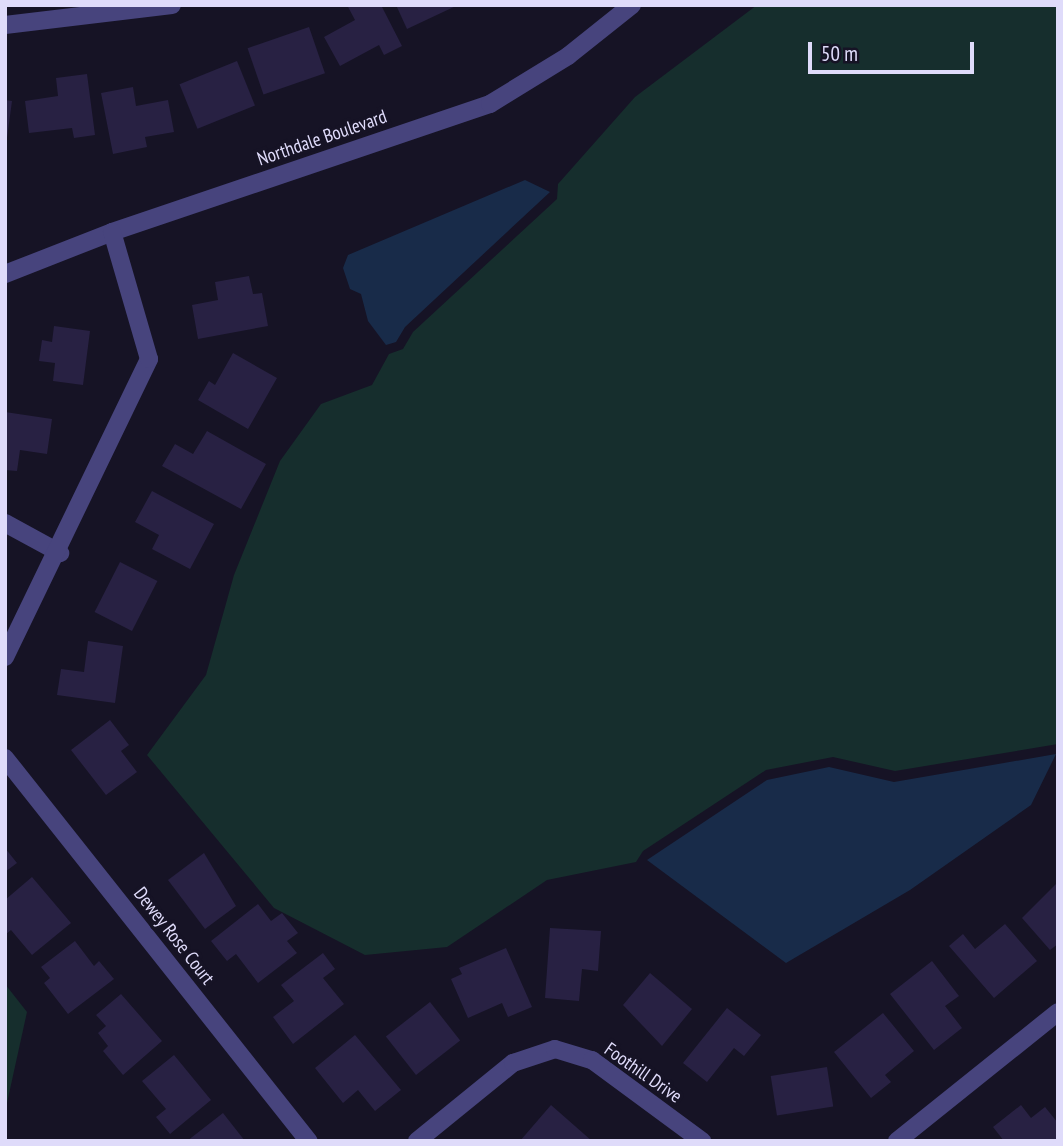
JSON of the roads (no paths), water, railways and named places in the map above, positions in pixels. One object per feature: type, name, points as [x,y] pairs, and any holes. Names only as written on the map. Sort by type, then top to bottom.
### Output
[{"type":"street","points":[[5,25],[172,5]]},
{"type":"street","name":"Northdale Boulevard","points":[[5,274],[111,232],[490,104],[568,56],[632,5]]},
{"type":"street","points":[[5,657],[60,553],[149,359],[111,232]]},
{"type":"street","points":[[5,523],[60,553]]},
{"type":"street","name":"Dewey Rose Court","points":[[5,758],[309,1141]]},
{"type":"street","points":[[897,1141],[1058,1013]]},
{"type":"street","name":"Foothill Drive","points":[[417,1141],[513,1063],[555,1049],[592,1060],[702,1141]]},
{"type":"water","points":[[525,180],[550,192],[405,327],[396,342],[386,345],[368,321],[361,294],[350,289],[343,268],[348,255]]},
{"type":"water","points":[[1056,754],[1031,805],[910,890],[786,963],[647,860],[767,780],[829,767],[894,782]]}]
